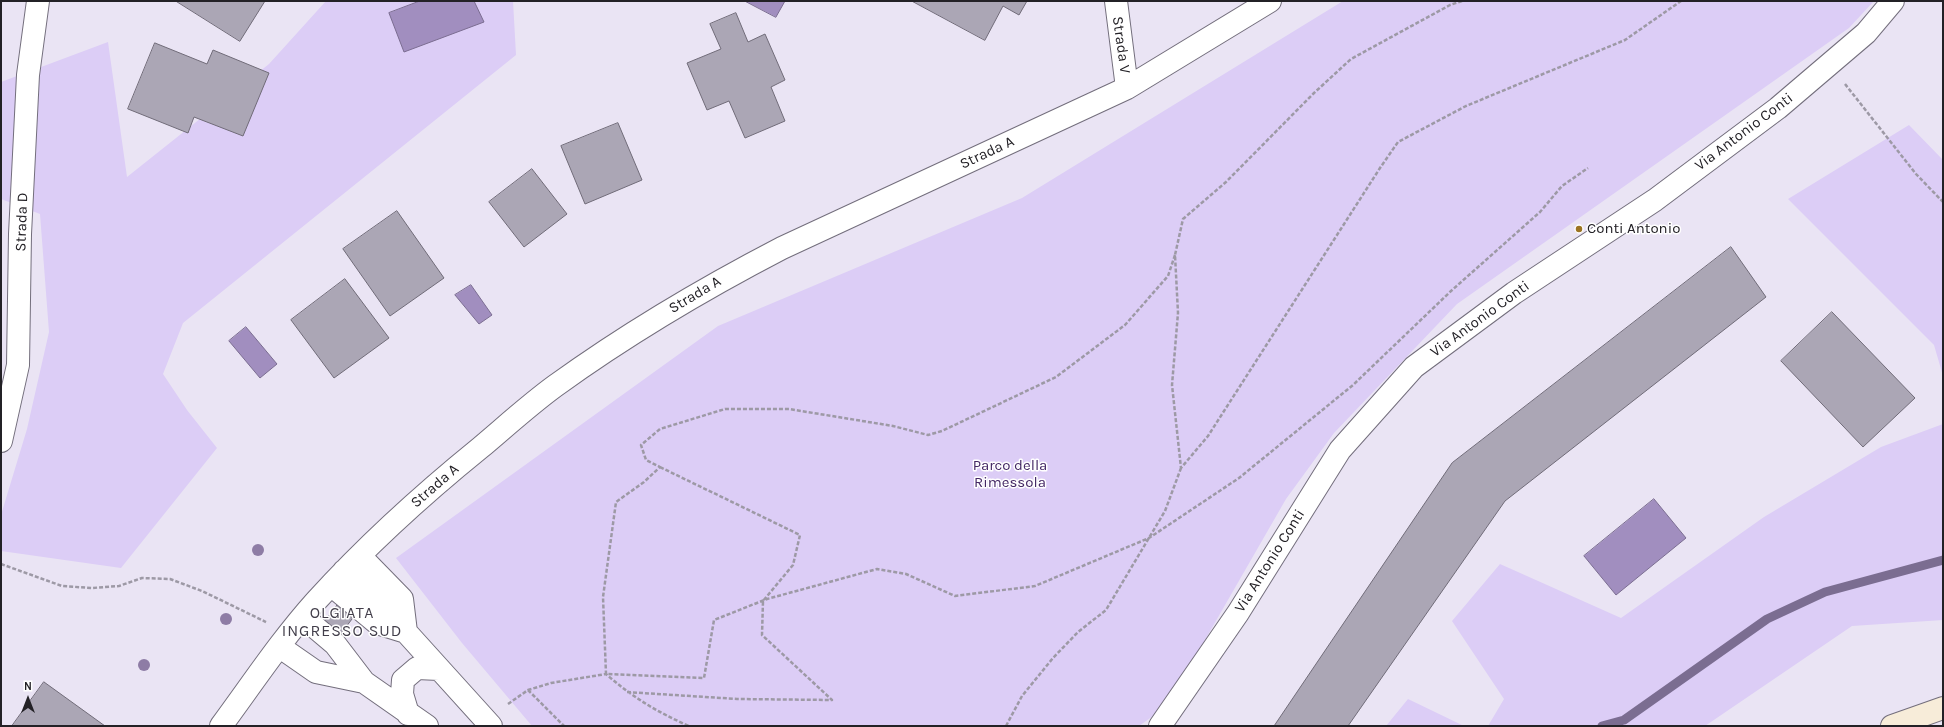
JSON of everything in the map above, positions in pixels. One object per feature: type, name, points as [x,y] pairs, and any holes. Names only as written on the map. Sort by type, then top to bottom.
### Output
[{"type":"street","name":"Strada D","points":[[1,441],[18,365],[20,234],[28,75],[38,1]]},
{"type":"street","name":"Strada V","points":[[1116,1],[1127,88]]},
{"type":"street","name":"Strada A","points":[[221,726],[292,632],[338,578],[436,483],[554,387],[659,317],[725,277],[782,248],[1127,88],[1270,1]]},
{"type":"street","name":"Via Antonio Conti","points":[[1160,726],[1238,613],[1340,450],[1414,367],[1514,293],[1655,200],[1778,108],[1866,33],[1893,1]]},
{"type":"street","points":[[360,556],[402,599],[406,632]]},
{"type":"street","points":[[338,578],[377,623],[406,632],[488,723]]},
{"type":"street","points":[[292,632],[316,672],[364,682]]},
{"type":"street","points":[[292,632],[336,644],[364,682],[427,726]]},
{"type":"street","points":[[408,714],[402,694],[403,680],[417,668],[439,669]]},
{"type":"street","points":[[1892,726],[1943,708]]},
{"type":"path","points":[[626,692],[737,699],[832,700],[762,635],[763,601],[793,565],[800,535],[646,460],[642,445],[660,429],[725,409],[789,410],[894,426],[928,435],[942,432],[1056,377],[1125,325],[1168,276],[1175,255],[1183,219],[1226,182],[1314,93],[1351,59],[1450,5],[1462,1]]},
{"type":"path","points":[[1006,726],[1022,696],[1053,658],[1078,632],[1106,610],[1165,511],[1181,468],[1208,436],[1398,142],[1466,106],[1625,40],[1681,1]]},
{"type":"path","points":[[1829,65],[1916,174],[1943,202]]},
{"type":"path","points":[[488,723],[528,690],[551,683],[606,674],[704,678],[714,620],[763,601],[877,569],[906,574],[955,596],[1035,586],[1149,538],[1239,478],[1353,384],[1451,291],[1540,212],[1562,186],[1588,168]]},
{"type":"path","points":[[1175,255],[1178,313],[1172,384],[1181,468]]},
{"type":"path","points":[[660,467],[644,482],[616,502],[603,597],[606,674],[626,692],[666,716],[689,726]]},
{"type":"path","points":[[1,564],[62,586],[92,588],[119,586],[142,578],[170,579],[202,591],[292,632]]},
{"type":"path","points":[[528,690],[564,726]]},
{"type":"green space","points":[[326,1],[513,1],[516,55],[183,323],[163,374],[187,410],[217,448],[121,568],[1,551],[1,515],[27,429],[49,332],[40,214],[1,199],[1,82],[108,42],[127,177],[269,64]]},
{"type":"green space","name":"Parco della Rimessola","points":[[1343,1],[1874,1],[1849,28],[1457,304],[1334,433],[1286,499],[1167,706],[1139,726],[532,726],[462,643],[396,558],[718,326],[1022,198]]},
{"type":"green space","points":[[1909,125],[1943,160],[1943,376],[1934,345],[1788,199]]},
{"type":"green space","points":[[1943,424],[1943,620],[1852,626],[1705,726],[1488,726],[1504,699],[1452,621],[1500,564],[1621,618],[1764,517],[1881,447]]},
{"type":"green space","points":[[1408,699],[1464,726],[1386,726]]},
{"type":"shaded area","points":[[420,1],[474,1],[484,22],[404,52],[389,13]]},
{"type":"shaded area","points":[[745,1],[785,1],[776,17]]},
{"type":"shaded area","points":[[471,285],[492,315],[479,324],[455,295]]},
{"type":"shaded area","points":[[246,327],[277,364],[260,378],[229,341]]},
{"type":"shaded area","points":[[1654,499],[1686,538],[1616,595],[1584,556]]},
{"type":"building","points":[[176,1],[265,1],[240,41]]},
{"type":"building","points":[[912,1],[1027,1],[1019,15],[1003,6],[985,40]]},
{"type":"building","points":[[736,13],[748,42],[765,34],[785,80],[771,87],[785,121],[745,138],[729,101],[707,110],[687,63],[721,49],[710,24]]},
{"type":"building","points":[[155,43],[207,64],[213,50],[269,73],[243,136],[194,117],[188,133],[128,109]]},
{"type":"building","points":[[618,123],[642,180],[585,204],[561,146]]},
{"type":"building","points":[[532,169],[567,214],[524,247],[489,202]]},
{"type":"building","points":[[397,211],[444,278],[390,316],[343,249]]},
{"type":"building","points":[[1731,247],[1766,297],[1505,501],[1348,726],[1274,726],[1452,463]]},
{"type":"building","points":[[345,279],[389,338],[334,378],[291,320]]},
{"type":"building","points":[[1832,312],[1915,398],[1863,447],[1781,361]]},
{"type":"building","points":[[342,599],[358,611],[340,635],[323,624]]},
{"type":"building","points":[[44,682],[105,726],[12,726]]},
{"type":"waterway","points":[[1602,726],[1624,720],[1767,619],[1825,592],[1943,560]]},
{"type":"place","name":"Conti Antonio","points":[[1579,229]]},
{"type":"district","name":"OLGIATA INGRESSO SUD","points":[[342,622]]}]
